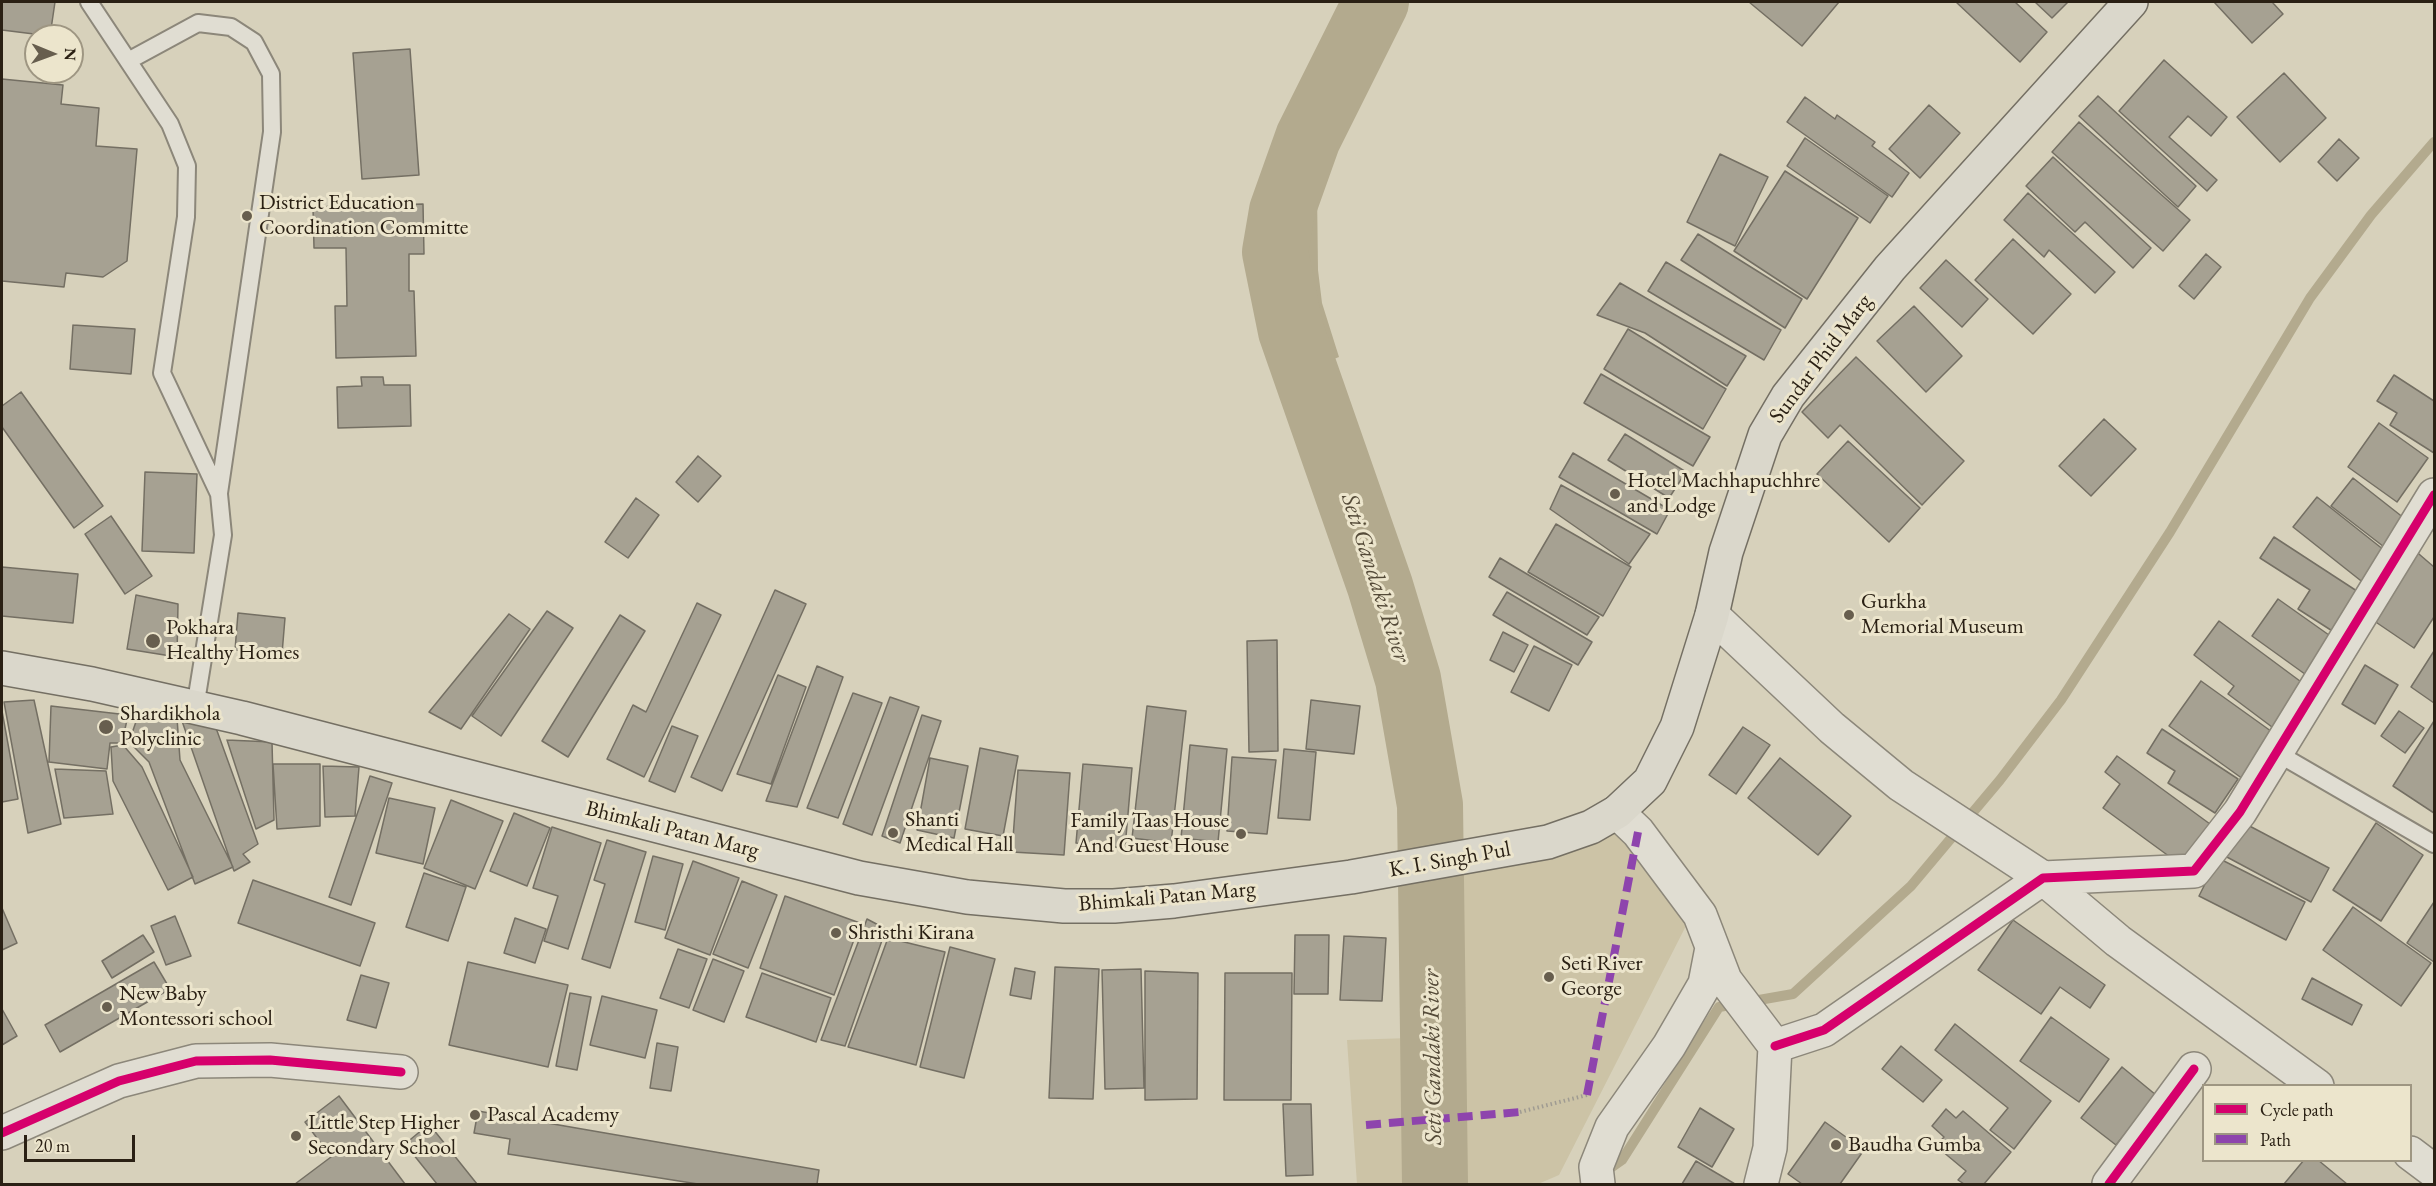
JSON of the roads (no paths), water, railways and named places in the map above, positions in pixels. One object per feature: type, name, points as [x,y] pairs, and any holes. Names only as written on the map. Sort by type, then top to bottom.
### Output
[{"type":"main road","name":"Sundar Phid Marg","points":[[1548,843],[1591,827],[1617,812],[1650,781],[1677,727],[1712,615],[1726,552],[1765,435],[1788,396],[1890,268],[2131,2]]},
{"type":"main road","name":"Bhimkali Patan Marg","points":[[2,669],[92,684],[195,708],[859,878],[967,897],[1064,906],[1114,906],[1174,901],[1352,877]]},
{"type":"main road","name":"K. I. Singh Pul","points":[[1352,877],[1548,843]]},
{"type":"street","points":[[1769,1039],[1824,1030],[2043,878],[2194,871],[2240,812],[2425,533],[2434,495]]},
{"type":"street","points":[[1712,615],[1832,728],[1901,785],[2043,878],[2118,941],[2314,1084]]},
{"type":"street","points":[[1617,812],[1638,832],[1700,915],[1725,980],[1769,1039],[1770,1148],[1761,1185]]},
{"type":"street","points":[[1597,1176],[1612,1127],[1669,1046],[1705,984],[1712,948]]},
{"type":"street","points":[[2,1133],[119,1081],[196,1061],[270,1060],[401,1072]]},
{"type":"street","points":[[2109,1185],[2194,1069]]},
{"type":"street","points":[[2412,1154],[2434,1171]]},
{"type":"lane","points":[[89,2],[170,124],[187,166],[186,217],[162,373],[219,494]]},
{"type":"lane","points":[[128,61],[198,23],[231,27],[254,42],[271,74],[272,132],[219,494],[223,535],[195,708]]},
{"type":"lane","points":[[2277,753],[2434,844]]},
{"type":"waterway","name":"Seti Gandaki River","points":[[1376,2],[1308,138],[1282,211],[1275,252],[1291,331],[1380,586],[1408,679],[1430,805],[1435,1184]]},
{"type":"waterway","points":[[1602,1174],[1622,1160],[1719,1007],[1793,994],[1911,886],[2000,780],[2061,700],[2170,532],[2310,298],[2371,215],[2434,142]]},
{"type":"place","name":"District Education Coordination Committe","points":[[247,216]]},
{"type":"place","name":"Hotel Machhapuchhre and Lodge","points":[[1615,494]]},
{"type":"place","name":"Gurkha Memorial Museum","points":[[1849,615]]},
{"type":"place","name":"Pokhara Healthy Homes","points":[[153,641]]},
{"type":"place","name":"Shardikhola Polyclinic","points":[[106,727]]},
{"type":"place","name":"Shanti Medical Hall","points":[[893,833]]},
{"type":"place","name":"Family Taas House And Guest House","points":[[1241,834]]},
{"type":"place","name":"Shristhi Kirana","points":[[836,933]]},
{"type":"place","name":"Seti River George","points":[[1549,977]]},
{"type":"place","name":"New Baby Montessori school","points":[[107,1007]]},
{"type":"place","name":"Pascal Academy","points":[[475,1115]]},
{"type":"place","name":"Little Step Higher Secondary School","points":[[296,1136]]},
{"type":"place","name":"Baudha Gumba","points":[[1836,1145]]}]
